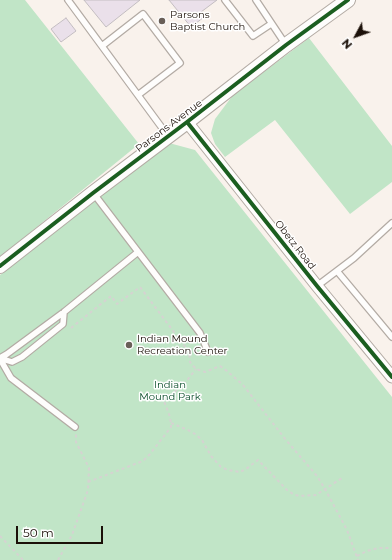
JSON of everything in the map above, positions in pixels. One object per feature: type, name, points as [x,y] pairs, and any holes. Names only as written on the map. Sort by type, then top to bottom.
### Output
[{"type":"street","name":"Parsons Avenue","points":[[0,266],[286,45],[348,0]]},
{"type":"street","name":"Obetz Road","points":[[187,122],[317,286],[392,377]]},
{"type":"lane","points":[[68,0],[169,136]]},
{"type":"lane","points":[[225,0],[253,36],[271,24]]},
{"type":"lane","points":[[256,0],[286,45]]},
{"type":"lane","points":[[102,46],[143,14],[180,63],[138,95]]},
{"type":"lane","points":[[93,193],[200,333],[208,352]]},
{"type":"lane","points":[[317,286],[354,258],[392,222]]},
{"type":"lane","points":[[0,358],[64,312],[138,252]]},
{"type":"lane","points":[[337,271],[392,337]]},
{"type":"lane","points":[[0,358],[12,362],[22,357],[63,324],[64,312]]},
{"type":"lane","points":[[0,358],[11,378],[75,427]]},
{"type":"path","points":[[70,329],[111,296],[117,304],[140,287],[189,352],[190,362],[196,369],[205,372],[220,366],[227,370],[243,385],[286,440],[317,476],[347,530],[358,560]]},
{"type":"path","points":[[88,482],[143,461],[150,454],[171,427],[164,401],[185,383],[196,369]]},
{"type":"path","points":[[171,423],[195,434],[202,440],[217,463],[222,467],[234,472],[240,472],[258,460],[287,490],[299,496],[316,495],[342,478]]},
{"type":"path","points":[[58,560],[72,535],[88,490],[89,468],[76,442],[75,427]]},
{"type":"path","points":[[0,536],[23,560]]},
{"type":"path","points":[[357,556],[378,548],[392,548]]},
{"type":"green space","points":[[0,0],[25,0],[139,144],[0,257]]},
{"type":"green space","points":[[309,38],[392,146],[392,182],[350,214],[275,120],[225,157],[215,144],[211,133],[215,119],[233,95]]},
{"type":"green space","name":"Indian Mound Park","points":[[169,143],[195,150],[392,397],[392,560],[0,560],[0,275]]},
{"type":"building","points":[[84,0],[140,0],[106,27]]},
{"type":"building","points":[[169,0],[217,0],[201,12],[204,17],[191,27]]},
{"type":"building","points":[[66,18],[76,31],[61,42],[51,29]]},
{"type":"cycle path","points":[[0,266],[286,45],[348,0]]},
{"type":"cycle path","points":[[187,122],[317,286],[392,377]]},
{"type":"place","name":"Parsons Baptist Church","points":[[162,21]]},
{"type":"place","name":"Indian Mound Recreation Center","points":[[129,345]]}]
